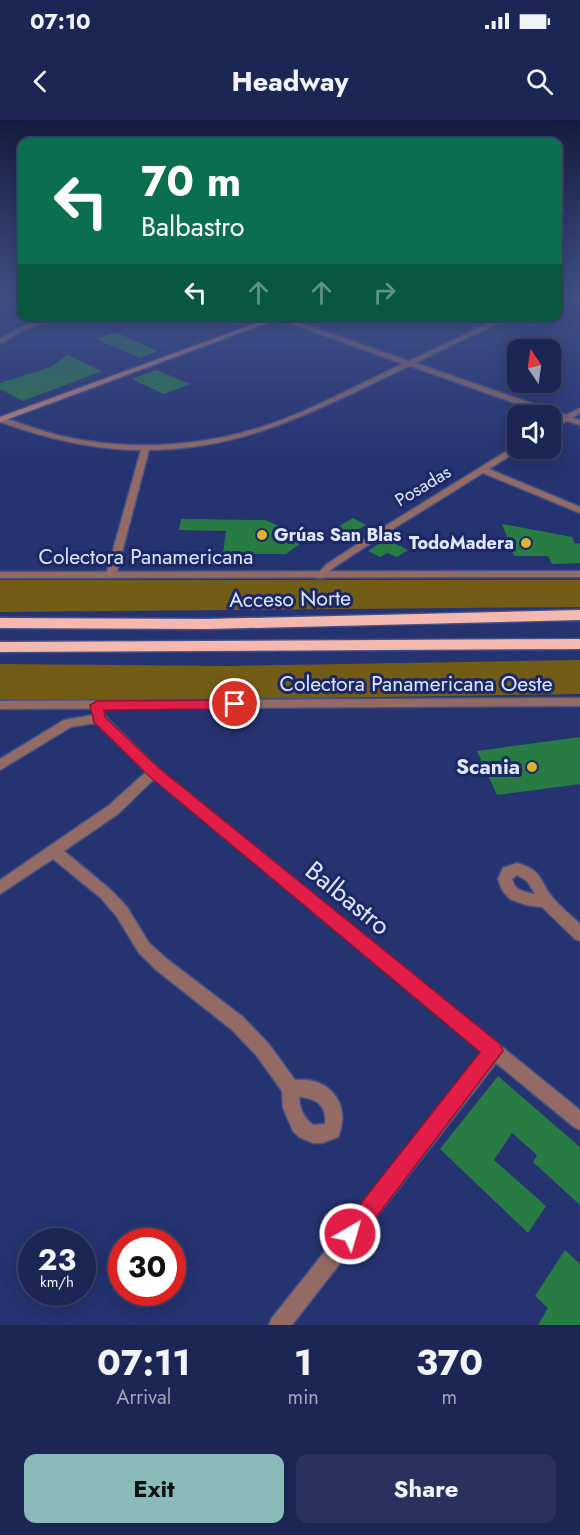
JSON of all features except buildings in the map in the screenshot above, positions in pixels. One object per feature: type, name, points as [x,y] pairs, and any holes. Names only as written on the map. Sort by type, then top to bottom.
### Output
[{"type":"highway","name":"Acceso Norte","points":[[0,623],[208,624],[580,615]]},
{"type":"highway","points":[[0,647],[580,644]]},
{"type":"main road","points":[[0,420],[180,353]]},
{"type":"street","points":[[378,353],[580,423]]},
{"type":"street","points":[[0,420],[77,443],[146,447],[191,445],[250,433],[279,423],[431,353]]},
{"type":"street","points":[[561,421],[580,410]]},
{"type":"street","points":[[111,575],[146,447]]},
{"type":"street","name":"Posadas","points":[[320,576],[330,566],[382,532],[507,455]]},
{"type":"street","points":[[483,470],[580,510]]},
{"type":"street","name":"Colectora Panamericana","points":[[0,575],[580,574]]},
{"type":"street","name":"Colectora Panamericana Oeste","points":[[0,705],[98,712],[580,702]]},
{"type":"street","points":[[0,765],[68,723],[98,712]]},
{"type":"street","name":"Balbastro","points":[[98,712],[154,772],[580,1121]]},
{"type":"street","points":[[0,888],[112,810],[154,772]]},
{"type":"street","points":[[53,850],[106,894],[153,956],[237,1023],[262,1049],[291,1089]]},
{"type":"street","points":[[546,901],[580,934]]},
{"type":"street","points":[[279,1325],[494,1051]]},
{"type":"shaded area","points":[[0,580],[580,580],[580,607],[0,612]]},
{"type":"shaded area","points":[[580,660],[580,694],[0,703],[0,664],[227,666]]},
{"type":"place","name":"Grúas San Blas","points":[[262,535]]},
{"type":"place","name":"TodoMadera","points":[[526,543]]},
{"type":"place","name":"Scania","points":[[532,767]]},
{"type":"route","points":[[235,704],[97,705],[99,718],[154,772],[494,1051],[350,1234]]}]
